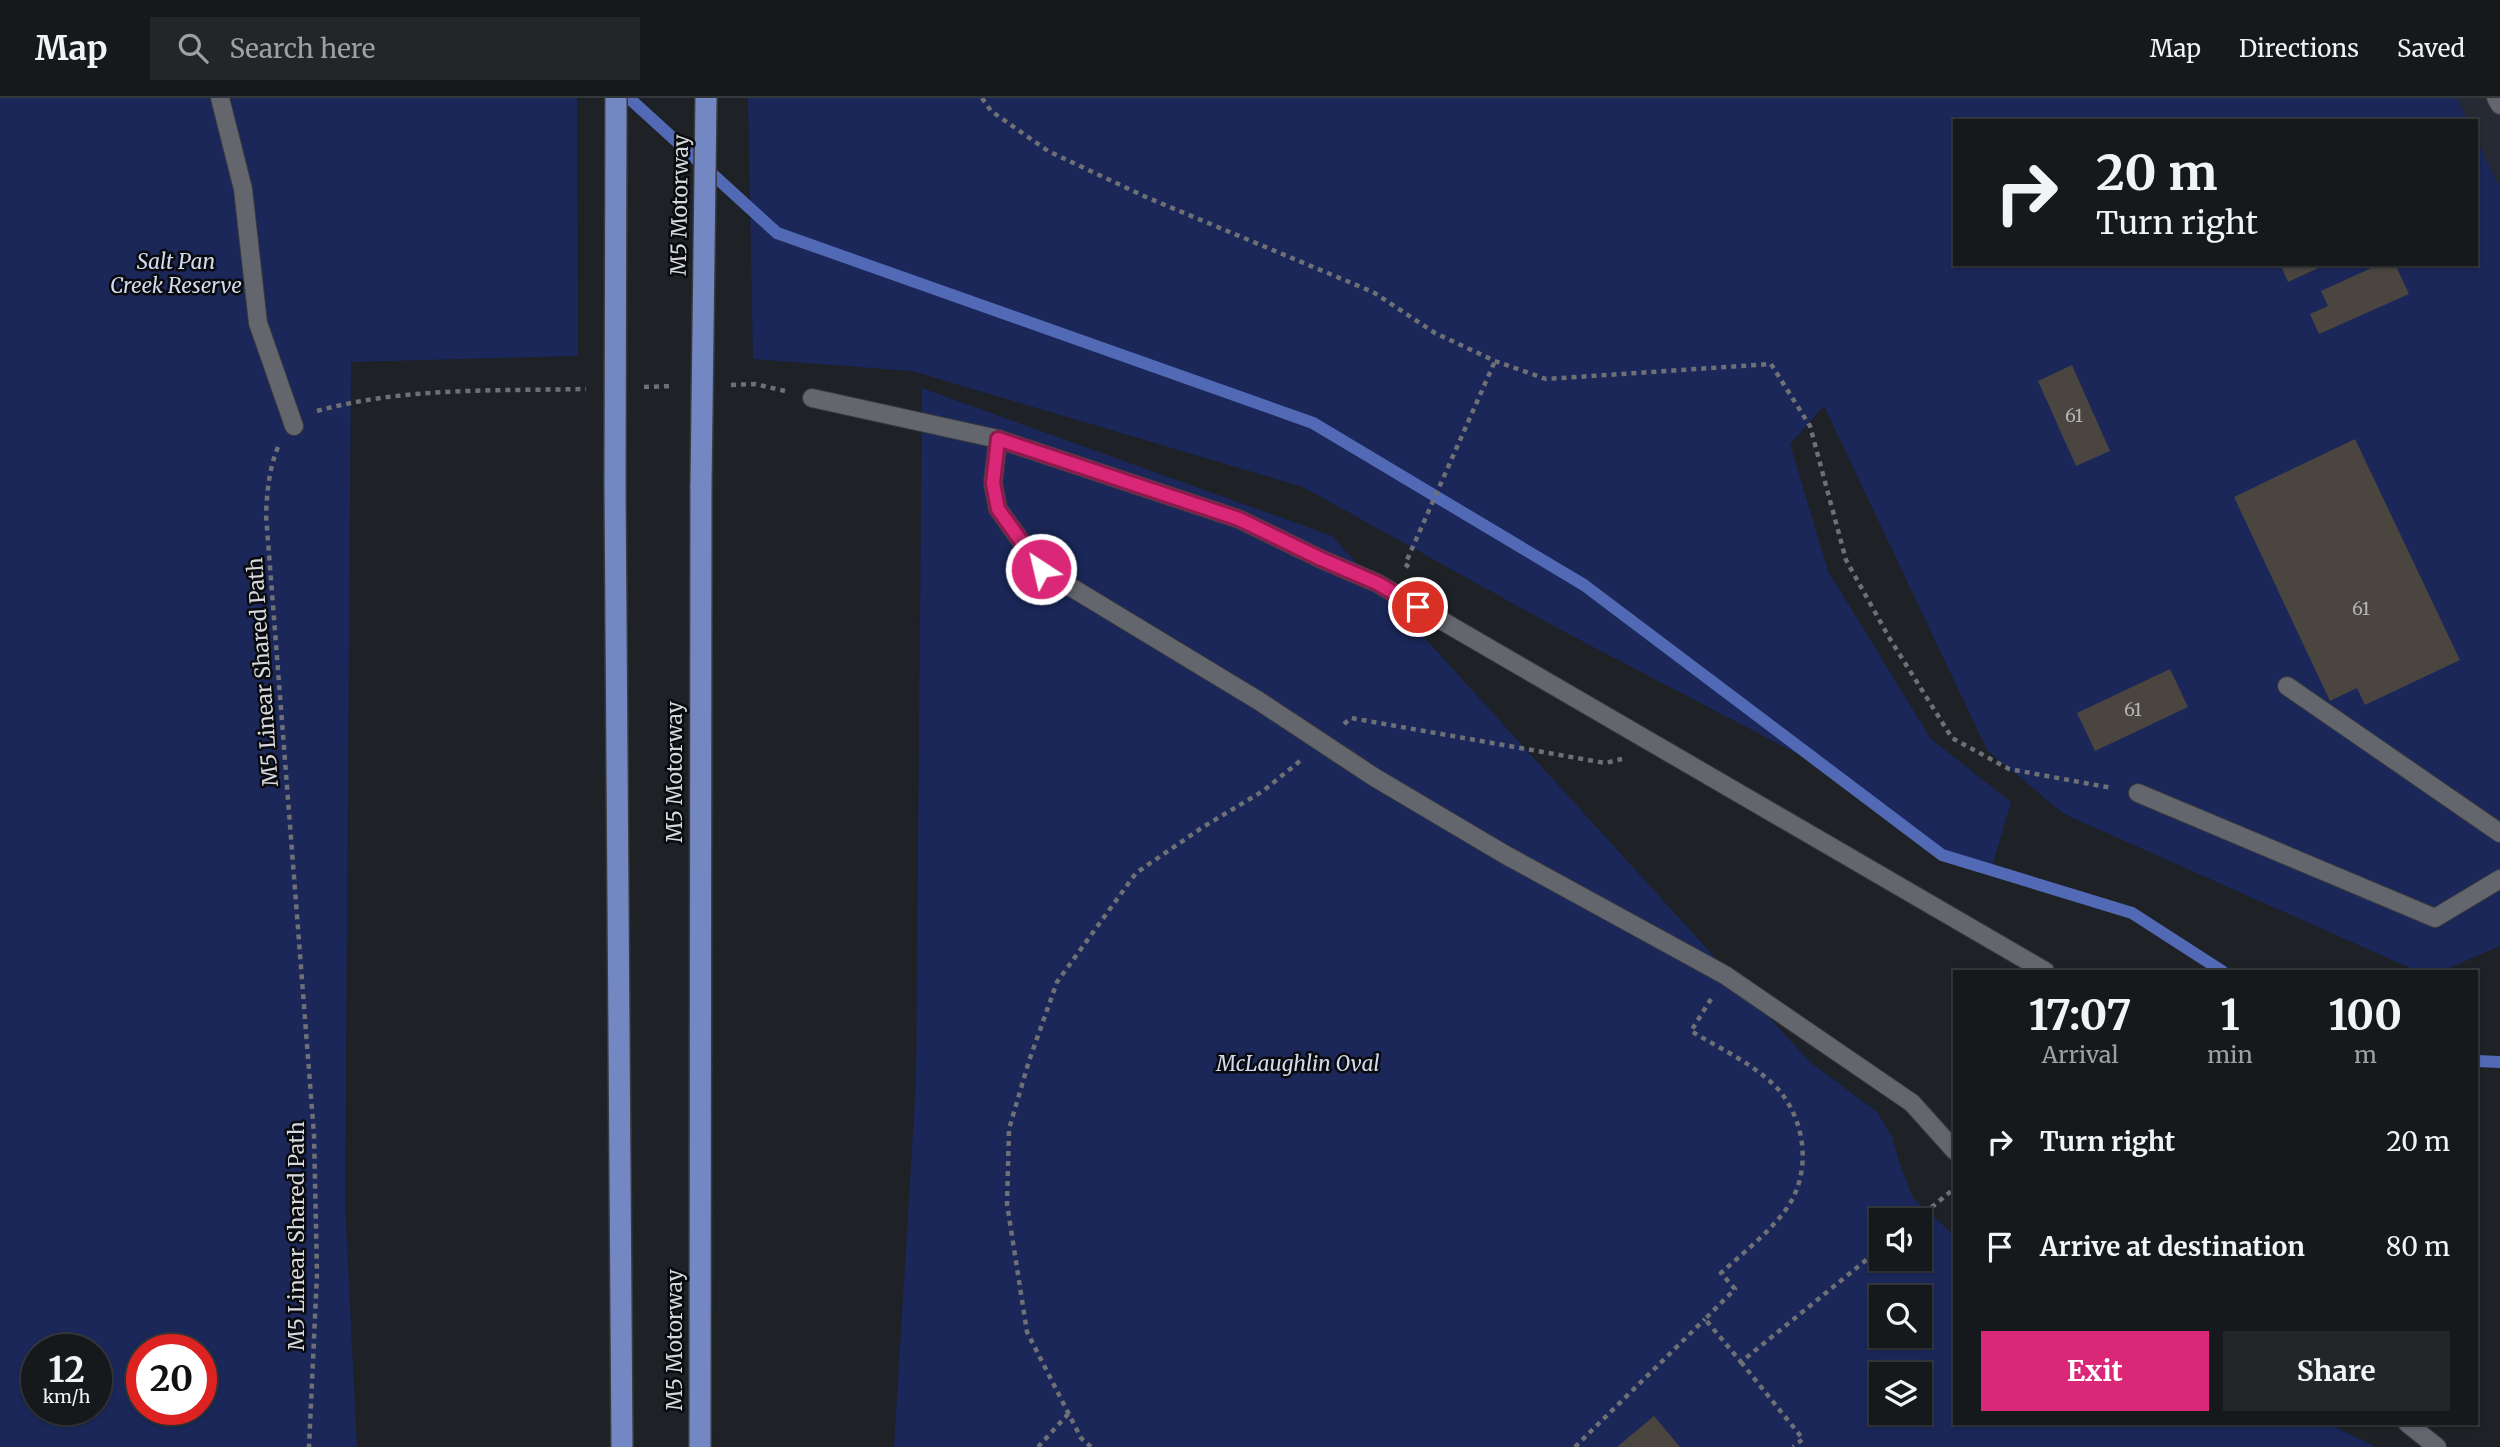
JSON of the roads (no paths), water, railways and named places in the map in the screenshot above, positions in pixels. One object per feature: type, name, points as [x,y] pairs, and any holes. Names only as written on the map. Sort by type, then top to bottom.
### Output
[{"type":"highway","points":[[616,98],[615,486],[622,1447]]},
{"type":"highway","name":"M5 Motorway","points":[[699,1447],[701,486],[706,98]]},
{"type":"lane","points":[[220,98],[243,189],[258,323],[294,426]]},
{"type":"lane","points":[[2496,98],[2500,105]]},
{"type":"lane","points":[[812,398],[998,439],[1239,519],[1377,583],[2043,970]]},
{"type":"lane","points":[[998,439],[993,483],[998,509],[1041,569],[1259,701],[1374,777],[1504,854],[1725,975],[1912,1103],[1953,1150]]},
{"type":"lane","points":[[2287,686],[2500,833]]},
{"type":"lane","points":[[2138,793],[2435,918],[2500,879]]},
{"type":"lane","points":[[2410,1425],[2437,1447]]},
{"type":"waterway","points":[[629,98],[777,233],[1313,423],[1584,585],[1942,855],[2132,913],[2220,970]]},
{"type":"waterway","points":[[2478,1061],[2500,1062]]},
{"type":"park label","name":"Salt Pan Creek Reserve","points":[[176,274]]},
{"type":"park label","name":"McLaughlin Oval","points":[[1298,1064]]}]
